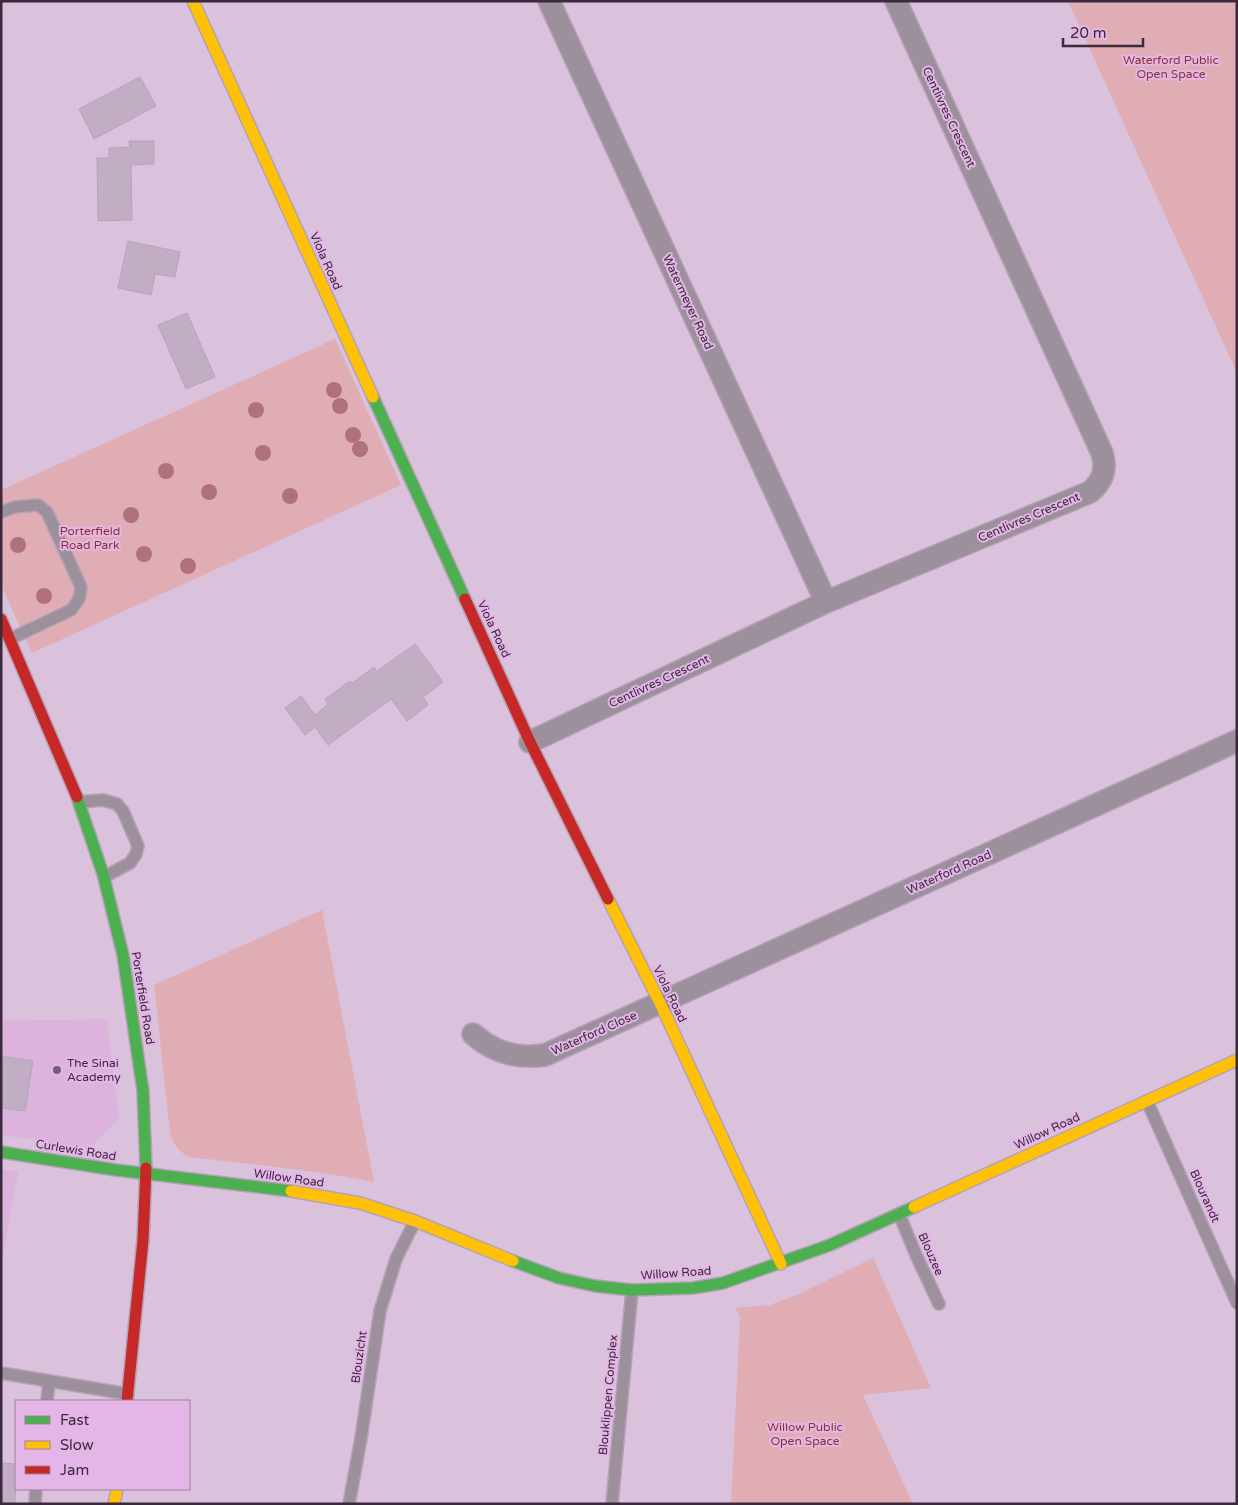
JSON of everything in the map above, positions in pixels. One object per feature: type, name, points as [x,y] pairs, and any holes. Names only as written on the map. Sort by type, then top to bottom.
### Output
[{"type":"street","name":"Viola Road","points":[[193,1],[530,742],[660,1003],[781,1264]]},
{"type":"street","name":"Watermeyer Road","points":[[550,1],[826,602]]},
{"type":"street","name":"Centlivres Crescent","points":[[530,742],[826,602],[1090,492],[1099,484],[1103,476],[1105,467],[1102,453],[896,1]]},
{"type":"street","name":"Porterfield Road","points":[[1,619],[79,802],[104,877],[123,955],[142,1081],[146,1174],[143,1240],[128,1398]]},
{"type":"street","name":"Waterford Road","points":[[660,1003],[1237,741]]},
{"type":"street","name":"Waterford Close","points":[[473,1034],[493,1049],[518,1056],[545,1055],[660,1003]]},
{"type":"street","name":"Willow Road","points":[[146,1174],[300,1192],[360,1203],[415,1221],[525,1266],[559,1278],[595,1286],[632,1290],[693,1288],[723,1283],[781,1264],[830,1245],[1237,1060]]},
{"type":"street","name":"Curlewis Road","points":[[1,1152],[146,1174]]},
{"type":"lane","points":[[1,512],[15,507],[33,505],[38,505],[47,512],[81,587],[79,599],[71,610],[10,639]]},
{"type":"lane","points":[[79,802],[102,800],[117,804],[124,811],[138,846],[136,854],[130,863],[104,877]]},
{"type":"lane","name":"Blourandt","points":[[1147,1101],[1237,1303]]},
{"type":"lane","name":"Blouzee","points":[[899,1214],[939,1304]]},
{"type":"lane","name":"Blouzicht","points":[[349,1504],[380,1311],[396,1259],[415,1221]]},
{"type":"lane","name":"Blouklippen Complex","points":[[612,1504],[632,1290]]},
{"type":"lane","points":[[1,1373],[50,1381],[128,1398]]},
{"type":"lane","points":[[47,1400],[50,1381]]},
{"type":"lane","points":[[35,1504],[36,1490]]},
{"type":"shaded area","name":"The Sinai Academy","points":[[107,1019],[119,1119],[90,1148],[1,1135],[1,1021]]},
{"type":"shaded area","points":[[1,1169],[18,1172],[1,1266]]},
{"type":"green space","name":"Waterford Public Open Space","points":[[1068,1],[1237,1],[1237,373]]},
{"type":"green space","name":"Porterfield Road Park","points":[[335,339],[401,485],[32,653],[1,585],[1,490]]},
{"type":"green space","points":[[322,910],[374,1182],[305,1171],[189,1157],[177,1147],[170,1132],[154,985]]},
{"type":"green space","name":"Willow Public Open Space","points":[[873,1258],[931,1388],[863,1395],[913,1504],[731,1504],[740,1316],[735,1308],[770,1305],[799,1294]]},
{"type":"building","points":[[140,77],[156,106],[94,139],[79,109]]},
{"type":"building","points":[[129,141],[154,141],[154,164],[131,165],[132,220],[98,221],[97,158],[109,158],[109,148],[130,147]]},
{"type":"building","points":[[128,241],[180,252],[175,277],[155,274],[151,295],[118,288]]},
{"type":"building","points":[[187,313],[215,377],[186,389],[158,325]]},
{"type":"building","points":[[415,644],[443,682],[423,697],[428,705],[407,721],[391,699],[328,745],[315,727],[305,735],[285,708],[301,696],[315,715],[328,704],[325,699],[350,681],[352,683],[374,667],[377,671]]},
{"type":"building","points":[[1,1056],[33,1061],[25,1111],[1,1108]]},
{"type":"building","points":[[1,1463],[15,1464],[15,1504],[1,1504]]},
{"type":"traffic: fast","points":[[373,397],[465,599]]},
{"type":"traffic: fast","points":[[77,797],[103,874],[123,955],[143,1091],[146,1168]]},
{"type":"traffic: fast","points":[[1,1152],[116,1170],[291,1191]]},
{"type":"traffic: fast","points":[[513,1261],[559,1278],[595,1286],[632,1290],[693,1288],[723,1283],[830,1245],[914,1207]]},
{"type":"traffic: slow","points":[[193,1],[373,397]]},
{"type":"traffic: slow","points":[[608,899],[660,1003],[781,1264]]},
{"type":"traffic: slow","points":[[914,1207],[1237,1060]]},
{"type":"traffic: slow","points":[[291,1191],[360,1203],[415,1221],[513,1261]]},
{"type":"traffic: slow","points":[[114,1504],[117,1490]]},
{"type":"traffic: jam","points":[[465,599],[530,742],[608,899]]},
{"type":"traffic: jam","points":[[1,619],[77,797]]},
{"type":"traffic: jam","points":[[127,1400],[143,1240],[146,1168]]},
{"type":"place","name":"The Sinai Academy","points":[[57,1070]]}]
